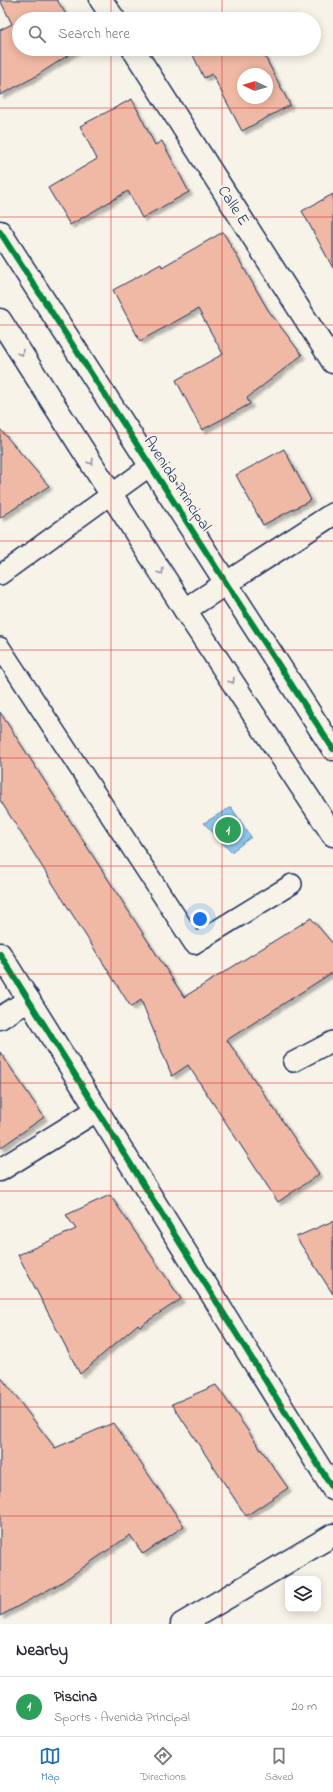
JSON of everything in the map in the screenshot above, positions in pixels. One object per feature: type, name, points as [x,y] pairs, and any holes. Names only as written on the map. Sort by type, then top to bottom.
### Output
[{"type":"street","points":[[101,0],[109,12]]},
{"type":"street","name":"Calle E","points":[[137,56],[333,362]]},
{"type":"street","name":"Avenida Principal","points":[[0,232],[225,584],[333,749]]},
{"type":"street","points":[[0,320],[185,610],[333,835]]},
{"type":"street","points":[[185,610],[333,514]]},
{"type":"street","points":[[0,954],[333,1490]]},
{"type":"street","points":[[0,1018],[29,1000]]},
{"type":"street","points":[[0,1170],[97,1110]]},
{"type":"street","points":[[182,1624],[333,1535]]},
{"type":"lane","points":[[0,575],[150,466]]},
{"type":"lane","points":[[0,647],[194,944],[292,884]]},
{"type":"lane","points":[[293,1062],[333,1040]]},
{"type":"water","points":[[231,807],[251,837],[231,852],[204,823]]},
{"type":"building","points":[[0,0],[57,0],[65,12],[12,12],[12,24]]},
{"type":"building","points":[[12,24],[12,56],[67,56],[33,78],[0,95],[0,30]]},
{"type":"building","points":[[193,56],[265,56],[271,68],[237,68],[237,104],[273,104],[273,72],[290,105],[242,131],[212,74],[204,78]]},
{"type":"building","points":[[132,99],[155,145],[162,141],[189,192],[142,218],[128,191],[70,225],[48,188],[97,159],[80,126]]},
{"type":"building","points":[[333,194],[333,268],[302,211]]},
{"type":"building","points":[[223,232],[268,310],[302,355],[247,398],[250,404],[202,430],[176,380],[223,354],[198,309],[140,341],[113,290],[161,264],[162,267]]},
{"type":"building","points":[[0,429],[49,486],[0,518]]},
{"type":"building","points":[[284,449],[311,500],[263,525],[236,475]]},
{"type":"building","points":[[0,712],[184,997],[311,918],[333,944],[333,972],[227,1040],[319,1174],[278,1202],[188,1065],[172,1076],[141,1000],[131,1007],[0,800]]},
{"type":"building","points":[[0,1052],[44,1117],[0,1148]]},
{"type":"building","points":[[110,1195],[181,1299],[140,1326],[138,1324],[80,1374],[18,1255],[76,1229],[66,1215]]},
{"type":"building","points":[[333,1221],[333,1294],[296,1237]]},
{"type":"building","points":[[0,1376],[55,1448],[113,1423],[184,1526],[143,1554],[130,1535],[59,1584],[0,1616]]},
{"type":"building","points":[[216,1385],[288,1488],[246,1516],[172,1404]]},
{"type":"cycle path","points":[[0,232],[333,749]]},
{"type":"cycle path","points":[[0,954],[333,1489]]},
{"type":"place","name":"Piscina","points":[[228,830]]}]
